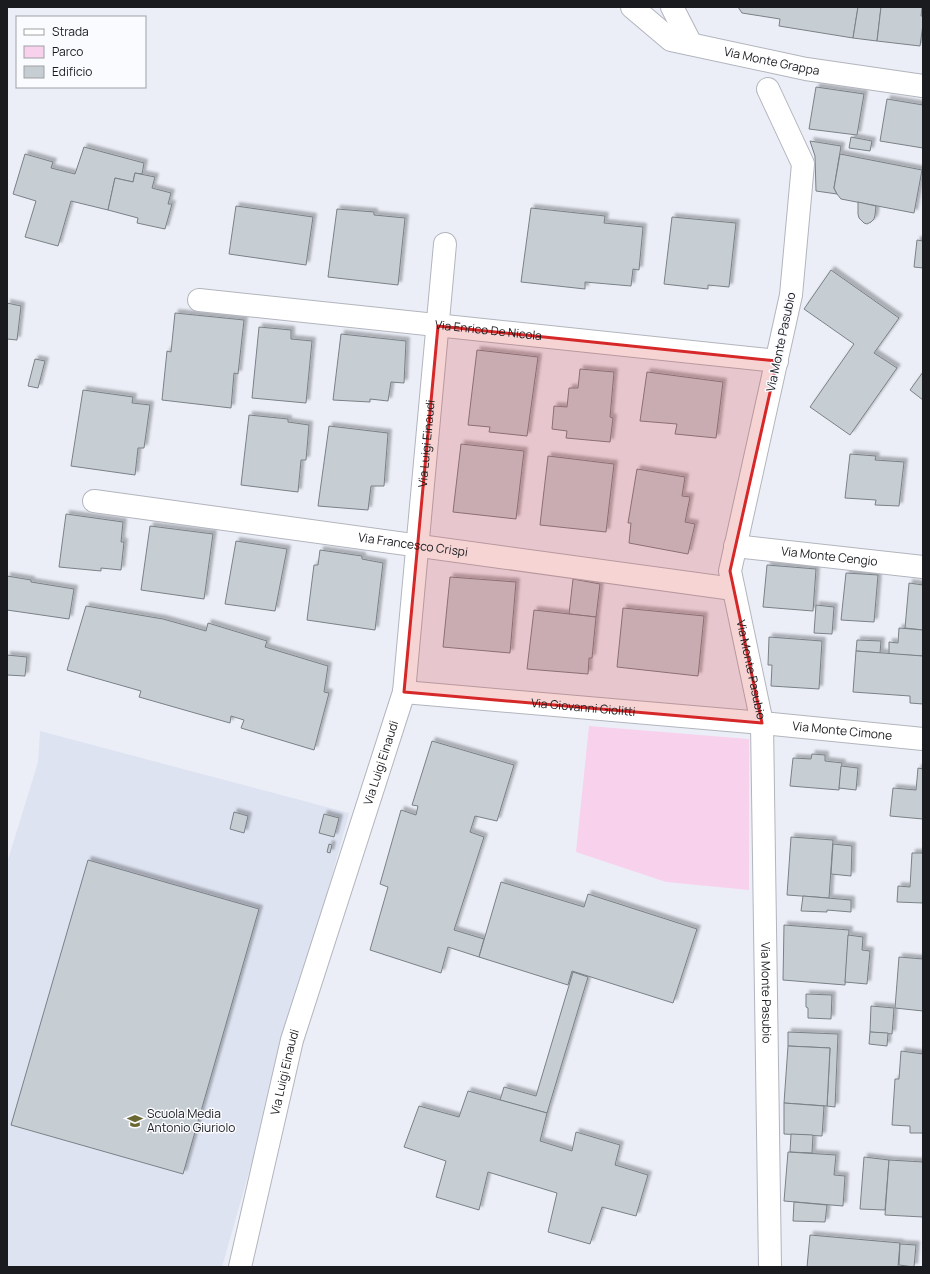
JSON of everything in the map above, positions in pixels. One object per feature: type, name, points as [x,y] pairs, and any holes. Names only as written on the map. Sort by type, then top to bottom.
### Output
[{"type":"street","name":"Via Monte Grappa","points":[[632,7],[671,40],[806,69],[923,86]]},
{"type":"street","points":[[672,7],[691,44]]},
{"type":"street","name":"Via Monte Pasubio","points":[[768,89],[803,164],[792,295],[730,571],[762,723],[770,1267]]},
{"type":"street","name":"Via Luigi Einaudi","points":[[240,1267],[292,1040],[404,692],[445,244]]},
{"type":"street","name":"Via Enrico De Nicola","points":[[199,300],[777,362]]},
{"type":"street","name":"Via Francesco Crispi","points":[[94,501],[733,588]]},
{"type":"street","name":"Via Monte Cengio","points":[[735,546],[923,567]]},
{"type":"street","name":"Via Giovanni Giolitti","points":[[404,692],[762,723]]},
{"type":"street","name":"Via Monte Cimone","points":[[762,723],[923,739]]},
{"type":"highlighted area","points":[[438,326],[777,361],[730,571],[762,723],[404,692]]},
{"type":"shaded area","name":"Scuola Media Antonio Giuriolo","points":[[40,731],[349,813],[305,975],[222,1267],[7,1267],[7,863],[38,762]]},
{"type":"green space","points":[[589,726],[749,739],[749,890],[666,882],[576,852]]},
{"type":"building","points":[[738,7],[858,7],[853,38],[779,26],[780,19],[742,13]]},
{"type":"building","points":[[858,7],[881,7],[877,41],[853,38]]},
{"type":"building","points":[[881,7],[922,7],[921,16],[923,16],[923,24],[920,46],[877,41]]},
{"type":"building","points":[[816,87],[864,94],[857,135],[809,129]]},
{"type":"building","points":[[887,99],[923,105],[923,148],[880,141]]},
{"type":"building","points":[[851,137],[872,141],[870,151],[849,148]]},
{"type":"building","points":[[810,141],[841,146],[834,188],[837,194],[816,191],[815,156]]},
{"type":"building","points":[[84,147],[144,163],[142,174],[135,173],[133,182],[115,178],[108,210],[71,201],[58,246],[25,237],[36,201],[13,194],[25,154],[53,162],[51,168],[75,174]]},
{"type":"building","points":[[840,154],[922,170],[914,213],[841,199],[834,188]]},
{"type":"building","points":[[135,173],[155,177],[152,188],[171,193],[168,204],[172,204],[165,229],[137,223],[138,218],[108,210],[115,178],[133,182]]},
{"type":"building","points":[[858,202],[876,206],[874,219],[871,222],[867,224],[864,223],[859,218]]},
{"type":"building","points":[[236,206],[313,217],[306,265],[229,254]]},
{"type":"building","points":[[531,208],[605,216],[604,223],[643,227],[639,270],[633,269],[631,286],[585,282],[585,289],[521,282]]},
{"type":"building","points":[[337,209],[374,212],[374,215],[405,218],[398,285],[328,277]]},
{"type":"building","points":[[672,217],[736,223],[729,287],[708,285],[708,289],[664,284]]},
{"type":"building","points":[[917,240],[923,241],[923,268],[914,267]]},
{"type":"building","points":[[831,270],[899,318],[874,353],[897,368],[850,435],[810,407],[854,344],[804,309]]},
{"type":"building","points":[[7,303],[21,306],[17,340],[7,339]]},
{"type":"building","points":[[175,313],[244,320],[238,374],[234,373],[231,408],[162,400],[167,351],[171,352]]},
{"type":"building","points":[[259,327],[291,330],[291,339],[312,341],[306,403],[252,398]]},
{"type":"building","points":[[341,334],[406,341],[404,383],[391,382],[388,401],[370,399],[370,402],[333,400]]},
{"type":"building","points":[[477,350],[538,357],[527,436],[489,432],[490,427],[468,425]]},
{"type":"building","points":[[35,359],[45,361],[38,388],[28,386]]},
{"type":"building","points":[[580,369],[614,372],[610,417],[613,418],[610,442],[566,438],[567,431],[552,429],[554,406],[567,407],[569,388],[578,388]]},
{"type":"building","points":[[647,372],[723,382],[716,438],[675,434],[677,424],[640,421]]},
{"type":"building","points":[[923,372],[923,400],[910,390]]},
{"type":"building","points":[[83,390],[133,397],[132,403],[150,405],[144,448],[138,448],[135,475],[71,466]]},
{"type":"building","points":[[249,415],[288,419],[288,422],[309,425],[306,460],[301,460],[298,492],[241,485]]},
{"type":"building","points":[[329,426],[388,433],[384,486],[371,486],[368,510],[318,506]]},
{"type":"building","points":[[461,444],[524,451],[516,519],[453,512]]},
{"type":"building","points":[[850,454],[876,456],[875,460],[904,462],[899,506],[875,505],[876,500],[845,498]]},
{"type":"building","points":[[548,456],[614,464],[606,532],[540,525]]},
{"type":"building","points":[[637,469],[685,477],[682,496],[690,497],[685,522],[695,524],[688,554],[629,543],[631,523],[628,523]]},
{"type":"building","points":[[66,514],[123,522],[121,542],[124,542],[121,570],[101,568],[101,571],[59,567]]},
{"type":"building","points":[[150,526],[213,534],[204,599],[141,590]]},
{"type":"building","points":[[236,541],[287,549],[275,611],[225,604]]},
{"type":"building","points":[[320,550],[362,556],[362,559],[383,563],[375,630],[307,620],[314,565],[318,565]]},
{"type":"building","points":[[767,565],[816,569],[813,611],[763,607]]},
{"type":"building","points":[[846,573],[878,575],[874,622],[841,620]]},
{"type":"building","points":[[7,576],[31,580],[31,582],[74,589],[69,619],[7,610]]},
{"type":"building","points":[[450,577],[516,582],[510,653],[443,647]]},
{"type":"building","points":[[573,579],[600,584],[596,617],[569,614]]},
{"type":"building","points":[[909,583],[923,585],[923,630],[905,628]]},
{"type":"building","points":[[816,605],[834,607],[832,634],[814,633]]},
{"type":"building","points":[[86,606],[163,619],[206,631],[208,623],[267,641],[265,647],[328,666],[324,692],[329,693],[314,750],[241,728],[244,720],[231,716],[230,723],[139,697],[141,691],[67,670]]},
{"type":"building","points":[[623,608],[704,616],[698,676],[617,667]]},
{"type":"building","points":[[534,610],[596,617],[592,658],[589,658],[588,674],[527,669]]},
{"type":"building","points":[[899,628],[923,630],[923,656],[889,654],[889,642],[898,643]]},
{"type":"building","points":[[769,637],[822,641],[819,689],[771,686],[772,665],[768,665]]},
{"type":"building","points":[[857,640],[881,641],[880,653],[856,651]]},
{"type":"building","points":[[856,651],[923,656],[923,704],[910,703],[910,696],[853,692]]},
{"type":"building","points":[[7,655],[27,657],[25,676],[7,675]]},
{"type":"building","points":[[432,741],[514,765],[497,821],[475,816],[470,832],[484,837],[454,930],[484,939],[479,957],[448,947],[441,973],[370,950],[388,887],[380,884],[401,810],[416,815],[418,806],[412,805]]},
{"type":"building","points":[[812,754],[825,755],[825,761],[842,763],[839,790],[790,786],[793,758],[811,759]]},
{"type":"building","points":[[841,766],[858,768],[856,790],[839,788]]},
{"type":"building","points":[[918,768],[923,769],[923,819],[890,816],[893,788],[916,790]]},
{"type":"building","points":[[234,812],[248,816],[244,833],[230,829]]},
{"type":"building","points":[[324,814],[339,818],[334,837],[319,833]]},
{"type":"building","points":[[791,837],[833,840],[829,898],[787,895]]},
{"type":"building","points":[[329,844],[332,845],[330,853],[327,852]]},
{"type":"building","points":[[833,844],[852,846],[851,876],[831,874]]},
{"type":"building","points":[[912,853],[923,853],[923,903],[897,902],[898,886],[910,887]]},
{"type":"building","points":[[88,860],[259,909],[183,1174],[11,1125]]},
{"type":"building","points":[[501,882],[584,907],[588,894],[697,929],[673,1003],[572,971],[568,985],[479,957]]},
{"type":"building","points":[[803,896],[851,900],[851,912],[827,910],[827,912],[801,911]]},
{"type":"building","points":[[784,925],[849,930],[845,985],[783,980]]},
{"type":"building","points":[[848,935],[863,937],[862,950],[870,951],[867,984],[845,982]]},
{"type":"building","points":[[899,957],[923,959],[923,1011],[895,1008]]},
{"type":"building","points":[[573,972],[588,977],[547,1113],[500,1100],[504,1087],[536,1096]]},
{"type":"building","points":[[806,994],[832,995],[831,1019],[808,1018]]},
{"type":"building","points":[[871,1006],[894,1008],[892,1034],[870,1032]]},
{"type":"building","points":[[788,1032],[838,1034],[835,1107],[827,1106],[830,1048],[788,1046]]},
{"type":"building","points":[[870,1032],[888,1033],[887,1046],[869,1044]]},
{"type":"building","points":[[788,1046],[830,1048],[827,1106],[784,1103]]},
{"type":"building","points":[[901,1051],[923,1054],[923,1133],[910,1133],[910,1126],[892,1125],[895,1079],[899,1079]]},
{"type":"building","points":[[468,1091],[547,1113],[540,1141],[572,1151],[576,1132],[620,1145],[615,1165],[648,1175],[636,1216],[602,1207],[590,1244],[548,1232],[557,1193],[488,1172],[479,1210],[436,1197],[446,1161],[404,1147],[419,1106],[459,1117]]},
{"type":"building","points":[[784,1103],[824,1106],[822,1136],[784,1134]]},
{"type":"building","points":[[791,1134],[813,1135],[812,1153],[790,1152]]},
{"type":"building","points":[[788,1152],[836,1155],[834,1175],[845,1176],[843,1206],[784,1201]]},
{"type":"building","points":[[864,1157],[889,1160],[885,1210],[860,1209]]},
{"type":"building","points":[[889,1160],[923,1162],[923,1217],[885,1215]]},
{"type":"building","points":[[794,1202],[827,1205],[825,1222],[793,1221]]},
{"type":"building","points":[[810,1235],[900,1243],[898,1267],[807,1267]]},
{"type":"building","points":[[900,1244],[916,1245],[914,1267],[899,1265]]},
{"type":"place","name":"Scuola Media Antonio Giuriolo","points":[[135,1121]]}]
